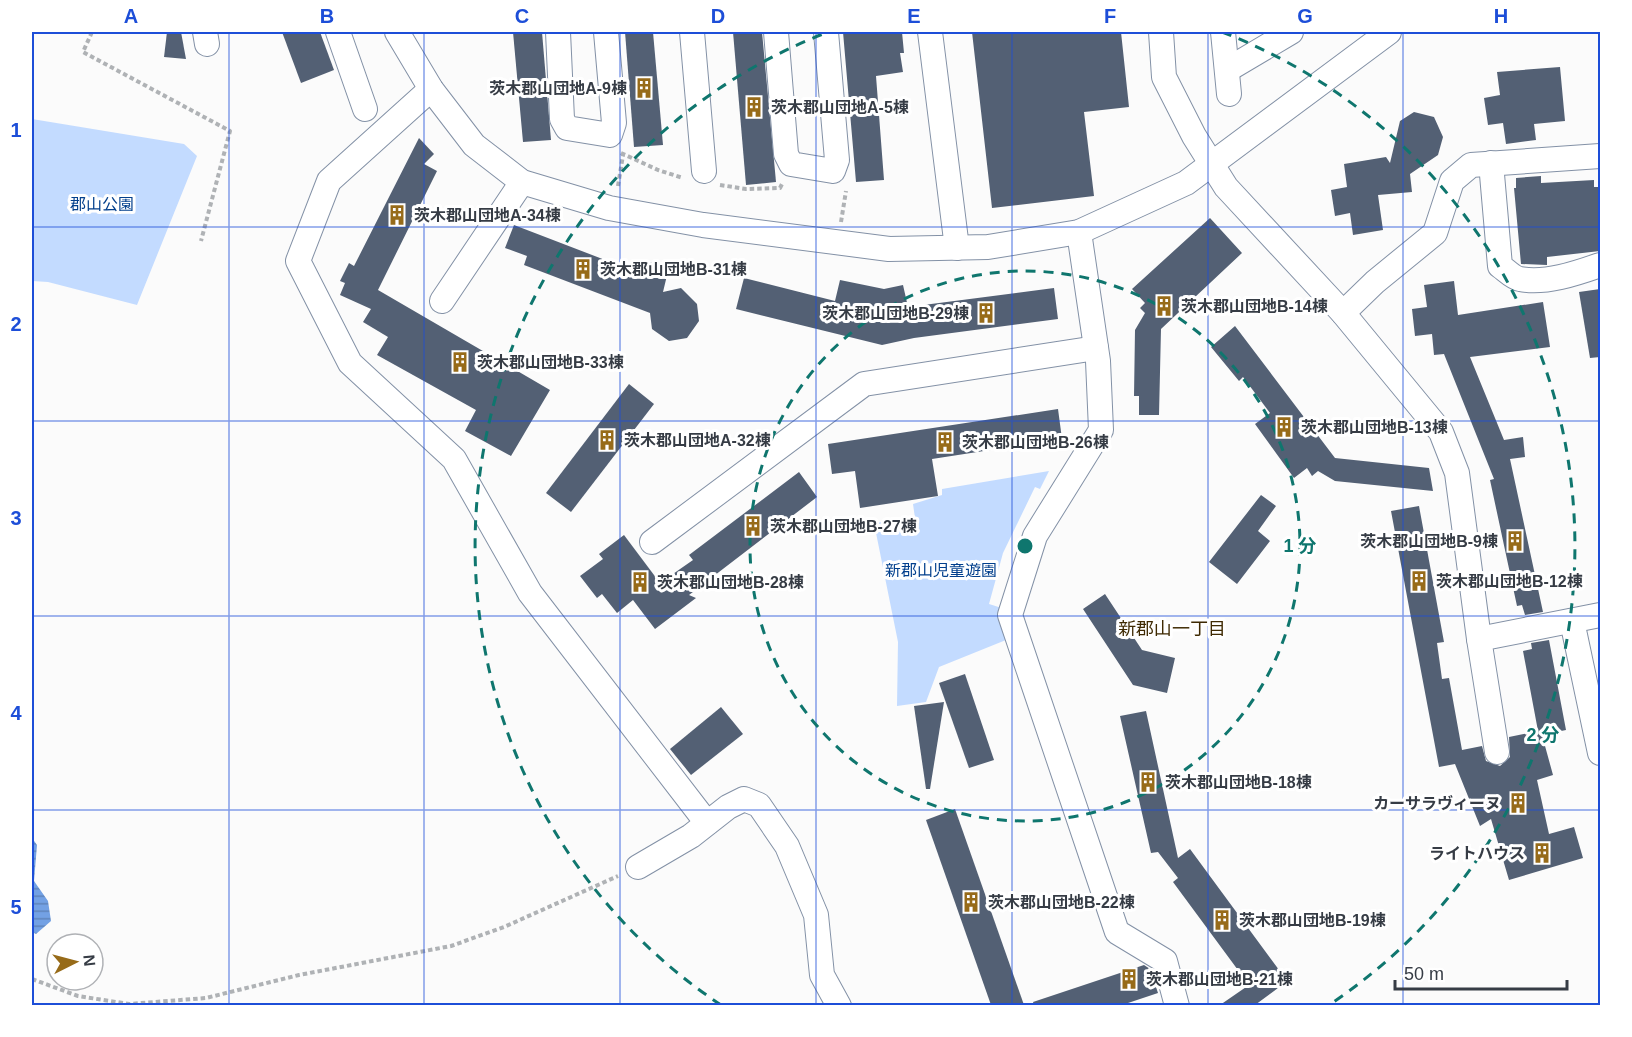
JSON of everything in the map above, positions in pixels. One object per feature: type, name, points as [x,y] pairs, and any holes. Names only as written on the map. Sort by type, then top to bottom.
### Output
[{"type":"street","points":[[339,32],[365,109]]},
{"type":"street","points":[[397,32],[431,89],[474,145],[522,182],[609,208],[702,225],[889,249],[988,247],[1079,232],[1186,183],[1389,32]]},
{"type":"street","points":[[558,32],[562,119],[567,128],[610,135],[614,123],[606,32]]},
{"type":"street","points":[[692,32],[704,171]]},
{"type":"street","points":[[776,32],[786,154],[791,164],[833,171],[837,160],[826,32]]},
{"type":"street","points":[[930,32],[957,248]]},
{"type":"street","points":[[1161,32],[1164,77],[1194,136],[1226,187],[1343,313],[1441,432],[1457,473],[1497,752]]},
{"type":"street","points":[[1223,32],[1229,94]]},
{"type":"street","points":[[1227,70],[1291,32]]},
{"type":"street","points":[[431,89],[329,181],[298,261],[350,363],[454,459],[530,593],[707,823]]},
{"type":"street","points":[[1343,313],[1375,282],[1436,233],[1452,182],[1471,165],[1600,156]]},
{"type":"street","points":[[1491,164],[1500,266],[1518,279],[1541,279],[1574,274],[1600,265]]},
{"type":"street","points":[[442,301],[522,182]]},
{"type":"street","points":[[1079,232],[1096,348],[1101,430],[1035,536],[1010,615],[1117,933],[1165,961],[1177,1005]]},
{"type":"street","points":[[652,542],[864,384],[1096,348]]},
{"type":"street","points":[[1479,639],[1600,615]]},
{"type":"street","points":[[1572,621],[1600,753]]},
{"type":"street","points":[[638,867],[692,836],[728,807],[744,799],[759,806],[787,846],[816,915],[822,975],[839,1005]]},
{"type":"path","points":[[92,32],[83,52],[230,131],[201,241]]},
{"type":"path","points":[[618,188],[623,154]]},
{"type":"path","points":[[842,222],[846,185]]},
{"type":"path","points":[[32,979],[78,996],[129,1004],[206,998],[299,975],[452,946],[504,927],[638,867]]},
{"type":"green space","name":"郡山公園","points":[[32,119],[184,144],[197,156],[137,305],[48,282],[32,281]]},
{"type":"green space","name":"新郡山児童遊園","points":[[1049,471],[1040,489],[1035,487],[1003,553],[989,604],[1005,609],[1006,640],[939,667],[926,702],[897,706],[898,642],[874,523],[915,518],[913,504],[942,495],[942,489]]},
{"type":"water","points":[[32,838],[37,845],[34,881],[48,901],[51,921],[36,934],[32,932]]},
{"type":"building","points":[[167,32],[181,32],[186,59],[164,57]]},
{"type":"building","points":[[282,32],[320,32],[334,70],[301,83]]},
{"type":"building","points":[[513,32],[542,32],[551,140],[523,142]]},
{"type":"building","name":"茨木郡山団地A-9棟","points":[[625,32],[653,32],[663,145],[634,147]]},
{"type":"building","name":"茨木郡山団地A-5棟","points":[[733,32],[762,32],[776,182],[746,185]]},
{"type":"building","points":[[843,32],[902,32],[904,53],[900,53],[903,72],[876,76],[884,180],[856,182]]},
{"type":"building","points":[[972,32],[1121,32],[1129,107],[1084,112],[1094,196],[992,208]]},
{"type":"building","points":[[1560,67],[1565,121],[1534,124],[1536,140],[1506,144],[1503,123],[1488,125],[1484,98],[1500,95],[1497,72]]},
{"type":"building","points":[[1414,112],[1434,117],[1443,137],[1438,155],[1410,174],[1412,192],[1378,195],[1383,230],[1353,235],[1350,213],[1335,216],[1331,190],[1347,187],[1344,164],[1386,157],[1390,163],[1400,121]]},
{"type":"building","points":[[419,138],[434,154],[424,164],[437,171],[378,290],[550,390],[511,456],[465,431],[476,410],[377,355],[388,337],[363,322],[371,309],[340,295],[345,283],[340,281],[349,263],[354,266]]},
{"type":"building","points":[[1541,176],[1541,183],[1594,180],[1594,187],[1600,187],[1600,251],[1547,257],[1547,265],[1521,264],[1514,188],[1516,188],[1516,178]]},
{"type":"building","name":"茨木郡山団地B-14棟","points":[[1210,218],[1242,253],[1161,329],[1159,415],[1139,415],[1139,396],[1134,396],[1135,330],[1145,313],[1140,308],[1145,303],[1132,289]]},
{"type":"building","points":[[514,225],[639,273],[642,260],[669,267],[663,292],[681,288],[697,304],[699,321],[687,338],[669,341],[652,329],[650,313],[524,265],[527,256],[505,248]]},
{"type":"building","points":[[744,278],[835,301],[840,280],[884,289],[903,285],[908,307],[1054,288],[1058,319],[914,338],[882,345],[736,309]]},
{"type":"building","points":[[1454,281],[1458,315],[1543,302],[1550,347],[1470,357],[1504,440],[1523,437],[1525,457],[1510,459],[1543,612],[1525,615],[1522,605],[1517,606],[1490,480],[1494,479],[1444,354],[1434,355],[1432,334],[1415,336],[1412,309],[1427,307],[1424,285]]},
{"type":"building","points":[[1600,289],[1600,357],[1590,358],[1579,292]]},
{"type":"building","name":"茨木郡山団地B-13棟","points":[[1235,326],[1335,458],[1429,468],[1433,491],[1335,481],[1318,471],[1312,476],[1307,468],[1294,478],[1255,424],[1270,413],[1243,377],[1239,381],[1211,347]]},
{"type":"building","name":"茨木郡山団地A-32棟","points":[[629,384],[654,404],[571,512],[546,493]]},
{"type":"building","name":"茨木郡山団地B-26棟","points":[[1058,409],[1062,439],[932,459],[938,496],[860,508],[855,471],[832,474],[828,444]]},
{"type":"building","points":[[799,472],[817,497],[689,595],[696,598],[655,629],[633,600],[617,613],[602,594],[597,598],[580,576],[603,559],[599,554],[624,535],[660,583],[693,560],[689,555]]},
{"type":"building","points":[[1261,495],[1276,506],[1258,531],[1270,541],[1237,584],[1209,562]]},
{"type":"building","points":[[1419,506],[1444,642],[1437,643],[1442,679],[1449,678],[1462,750],[1482,746],[1486,761],[1500,766],[1510,757],[1509,737],[1538,731],[1523,651],[1532,649],[1531,643],[1549,640],[1566,730],[1542,735],[1553,775],[1537,780],[1549,834],[1574,827],[1583,858],[1509,880],[1491,819],[1480,826],[1455,764],[1439,767],[1391,511]]},
{"type":"building","points":[[1105,594],[1142,650],[1175,658],[1167,693],[1133,685],[1083,609]]},
{"type":"building","points":[[965,674],[994,760],[969,768],[939,683]]},
{"type":"building","points":[[944,702],[930,789],[926,789],[914,706]]},
{"type":"building","points":[[721,707],[743,734],[691,775],[670,749]]},
{"type":"building","points":[[1146,711],[1178,858],[1190,849],[1282,974],[1277,979],[1282,985],[1255,1005],[1220,1005],[1249,985],[1173,882],[1178,878],[1158,852],[1151,853],[1120,716]]},
{"type":"building","name":"茨木郡山団地B-22棟","points":[[955,809],[1024,1005],[991,1005],[926,820]]},
{"type":"building","name":"茨木郡山団地B-21棟","points":[[1144,965],[1150,969],[1158,993],[1122,1005],[1034,1005],[1033,1002]]},
{"type":"place","name":"茨木郡山団地A-9棟","points":[[644,88]]},
{"type":"place","name":"茨木郡山団地A-5棟","points":[[754,107]]},
{"type":"place","name":"茨木郡山団地A-34棟","points":[[397,215]]},
{"type":"place","name":"茨木郡山団地B-31棟","points":[[583,269]]},
{"type":"place","name":"茨木郡山団地B-14棟","points":[[1164,306]]},
{"type":"place","name":"茨木郡山団地B-29棟","points":[[986,313]]},
{"type":"place","name":"茨木郡山団地B-33棟","points":[[460,362]]},
{"type":"place","name":"茨木郡山団地B-13棟","points":[[1284,427]]},
{"type":"place","name":"茨木郡山団地A-32棟","points":[[607,440]]},
{"type":"place","name":"茨木郡山団地B-26棟","points":[[945,442]]},
{"type":"place","name":"茨木郡山団地B-27棟","points":[[753,526]]},
{"type":"place","name":"茨木郡山団地B-9棟","points":[[1515,541]]},
{"type":"place","name":"茨木郡山団地B-12棟","points":[[1419,581]]},
{"type":"place","name":"茨木郡山団地B-28棟","points":[[640,582]]},
{"type":"place","name":"茨木郡山団地B-18棟","points":[[1148,782]]},
{"type":"place","name":"カーサラヴィーヌ","points":[[1518,803]]},
{"type":"place","name":"ライトハウス","points":[[1542,853]]},
{"type":"place","name":"茨木郡山団地B-22棟","points":[[971,902]]},
{"type":"place","name":"茨木郡山団地B-19棟","points":[[1222,920]]},
{"type":"place","name":"茨木郡山団地B-21棟","points":[[1129,979]]},
{"type":"district","name":"新郡山一丁目","points":[[1172,629]]}]
